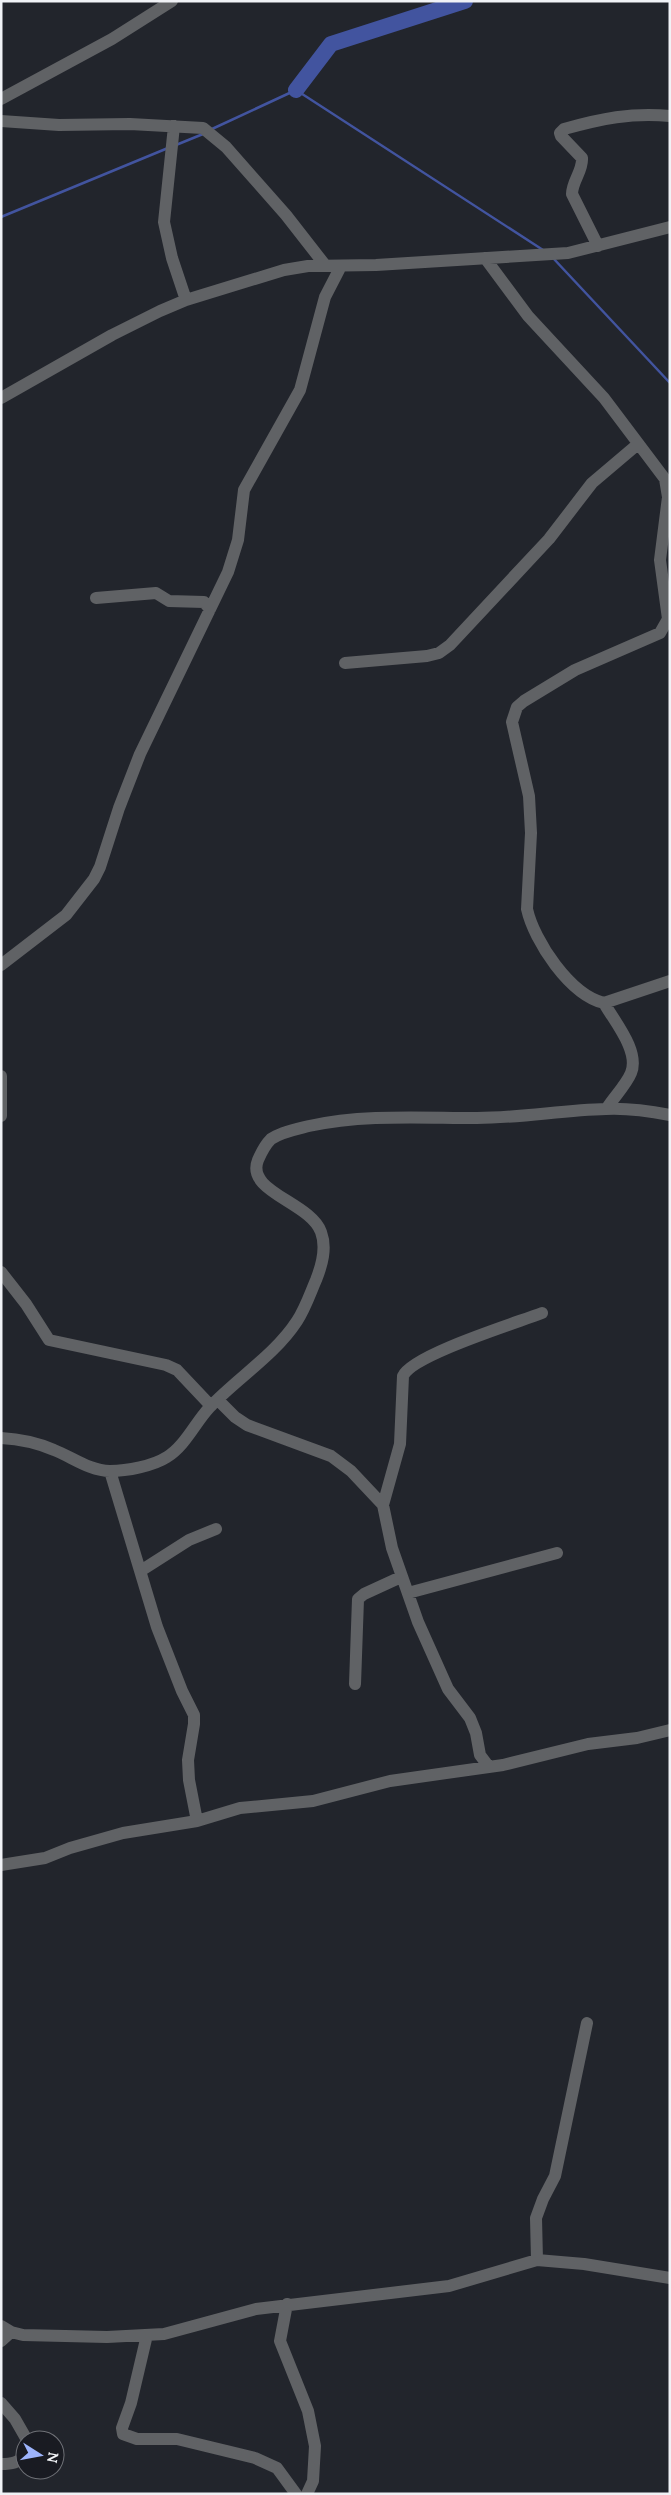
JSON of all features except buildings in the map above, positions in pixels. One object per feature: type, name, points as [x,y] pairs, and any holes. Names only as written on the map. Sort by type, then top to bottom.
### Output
[{"type":"street","points":[[1,99],[112,39],[172,1]]},
{"type":"street","points":[[598,246],[572,194],[582,158],[560,133],[564,129],[610,117],[637,114],[670,116]]},
{"type":"street","points":[[1,122],[203,128],[216,138],[286,215],[325,265]]},
{"type":"street","points":[[174,126],[164,222],[172,258],[186,300]]},
{"type":"street","points":[[1,398],[126,327],[186,300],[284,270],[325,265],[341,266],[568,253],[670,227]]},
{"type":"street","points":[[485,258],[528,316],[604,398],[660,471],[667,486],[668,497],[660,560],[668,610],[665,627],[660,633],[575,670],[524,700],[517,707],[512,722],[529,796],[531,833],[528,909],[530,918],[540,942],[561,970],[587,996],[604,1003],[631,1051],[633,1062],[629,1077],[607,1108]]},
{"type":"street","points":[[1,965],[66,914],[94,879],[140,754],[166,696],[228,572],[236,547],[244,490],[300,390],[325,297],[341,266]]},
{"type":"street","points":[[345,664],[427,656],[439,653],[450,645],[549,539],[592,484],[638,444]]},
{"type":"street","points":[[96,598],[156,593],[169,601],[204,602],[210,609]]},
{"type":"street","points":[[1,951],[14,954]]},
{"type":"street","points":[[604,1003],[670,981]]},
{"type":"street","points":[[1,1076],[1,1116]]},
{"type":"street","points":[[1,1438],[53,1449],[90,1466],[110,1471],[156,1462],[176,1450],[215,1403],[256,1366],[298,1320],[323,1258],[323,1240],[316,1222],[306,1212],[259,1182],[256,1167],[261,1152],[270,1140],[298,1129],[334,1121],[391,1116],[476,1118],[607,1108],[670,1114]]},
{"type":"street","points":[[1,1272],[26,1304],[49,1340],[166,1365],[177,1370],[234,1417],[330,1456],[351,1471],[383,1505]]},
{"type":"street","points":[[489,1767],[480,1756],[476,1732],[470,1718],[448,1690],[401,1577],[392,1548],[383,1505],[400,1444],[403,1376],[406,1370],[421,1360],[452,1347],[542,1313]]},
{"type":"street","points":[[110,1471],[142,1570],[157,1627],[182,1691],[194,1715],[188,1760],[189,1780],[197,1821]]},
{"type":"street","points":[[142,1570],[189,1540],[216,1529]]},
{"type":"street","points":[[408,1593],[557,1553]]},
{"type":"street","points":[[355,1684],[358,1599],[364,1594],[401,1577]]},
{"type":"street","points":[[1,1866],[38,1860],[123,1833],[197,1821],[247,1806],[313,1801],[390,1781],[489,1767],[588,1744],[636,1738],[670,1730]]},
{"type":"street","points":[[537,2260],[536,2218],[542,2199],[555,2176],[587,2023]]},
{"type":"street","points":[[1,2341],[6,2329],[23,2335],[64,2337],[147,2335],[185,2330],[256,2309],[450,2286],[537,2260],[576,2263],[670,2278]]},
{"type":"street","points":[[287,2304],[280,2341],[308,2410],[315,2446],[316,2463],[313,2481],[308,2494]]},
{"type":"street","points":[[147,2335],[122,2434],[137,2439],[177,2439],[255,2458],[277,2468],[285,2476],[296,2494]]},
{"type":"street","points":[[1,2403],[15,2419],[21,2430]]},
{"type":"street","points":[[1,2464],[15,2463]]},
{"type":"waterway","points":[[296,90],[331,44],[465,1]]},
{"type":"waterway","points":[[212,129],[296,90],[543,250]]},
{"type":"waterway","points":[[176,145],[203,134]]},
{"type":"waterway","points":[[1,217],[168,148]]},
{"type":"waterway","points":[[553,258],[670,383]]}]
